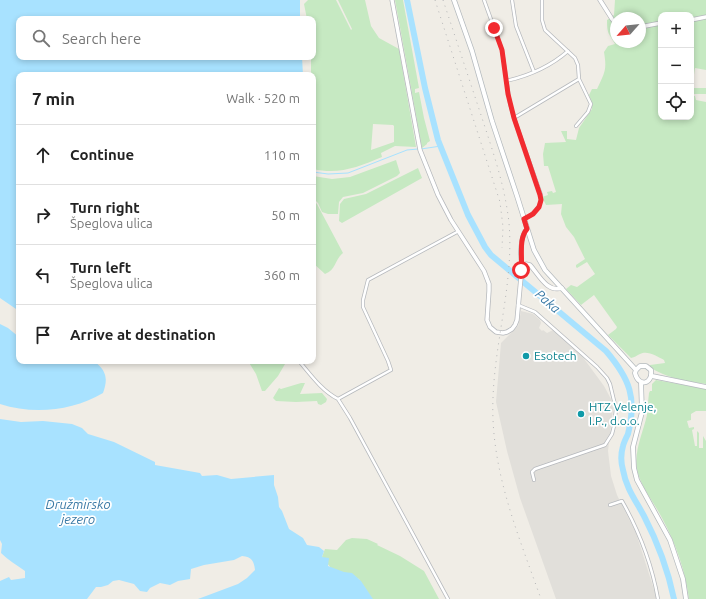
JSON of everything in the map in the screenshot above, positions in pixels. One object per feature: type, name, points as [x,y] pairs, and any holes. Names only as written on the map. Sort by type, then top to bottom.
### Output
[{"type":"main road","points":[[454,0],[472,50],[492,121],[534,250],[539,261],[545,270],[636,370]]},
{"type":"main road","points":[[652,376],[651,370],[646,366],[640,366],[635,373],[636,377],[641,382],[642,412],[633,447],[634,468],[637,480],[670,540],[683,579],[686,599]]},
{"type":"main road","points":[[641,382],[649,380],[652,376]]},
{"type":"main road","points":[[652,376],[706,386]]},
{"type":"street","points":[[392,0],[420,150],[438,195],[457,232],[479,261],[487,277],[489,291],[487,317],[490,327],[499,333],[507,332],[512,329],[517,320],[523,238],[527,229]]},
{"type":"street","points":[[484,0],[502,50],[506,81],[514,118],[541,200],[539,207],[533,214],[524,219]]},
{"type":"street","points":[[512,0],[516,26],[534,72]]},
{"type":"street","points":[[542,0],[542,20],[545,30],[575,58],[577,62],[579,79],[591,104],[588,112],[576,126]]},
{"type":"street","points":[[600,0],[610,16]]},
{"type":"street","points":[[694,19],[706,17]]},
{"type":"street","points":[[646,26],[658,24]]},
{"type":"street","points":[[506,81],[534,72],[568,51]]},
{"type":"street","points":[[514,118],[579,79]]},
{"type":"street","points":[[338,399],[391,370],[363,307],[363,300],[368,280],[457,232]]},
{"type":"street","points":[[522,266],[526,264],[530,265],[549,287],[557,290],[562,288]]},
{"type":"street","points":[[518,305],[535,312],[597,367],[607,378],[610,384],[616,409],[613,430],[608,442],[605,445],[535,469],[532,472],[534,480]]},
{"type":"street","points":[[302,364],[317,382],[338,399],[361,437],[448,599]]},
{"type":"street","points":[[610,505],[622,501],[630,516],[638,532],[655,581],[658,599]]},
{"type":"shaded area","points":[[521,311],[533,314],[540,320],[541,323],[539,328],[542,331],[543,330],[547,333],[553,330],[579,352],[604,386],[611,399],[613,408],[608,451],[611,476],[617,495],[636,533],[657,599],[556,599],[520,498],[507,451],[496,402],[501,343],[518,326]]},
{"type":"green space","points":[[308,0],[336,0],[351,30],[352,29],[338,0],[365,0],[371,26],[379,38],[399,49],[416,147],[395,146],[381,153],[382,157],[348,169],[331,171],[316,170],[316,72],[311,72],[311,60],[316,60],[316,16],[306,16],[304,4]],"holes":[[[373,124],[394,126],[394,142],[371,150]]]},
{"type":"green space","points":[[395,0],[403,0],[419,88],[415,89],[415,93],[419,92],[430,141],[422,148]]},
{"type":"green space","points":[[615,0],[706,0],[706,70],[695,68],[694,75],[694,12],[658,12],[658,120],[694,120],[694,96],[696,100],[706,102],[706,384],[676,378],[655,371],[650,367],[650,365],[665,363],[664,360],[652,354],[643,353],[631,358],[608,335],[617,327],[594,295],[581,305],[566,289],[571,285],[577,287],[595,274],[587,262],[577,268],[576,267],[576,265],[585,259],[574,237],[566,227],[561,214],[562,204],[546,205],[542,197],[548,195],[547,192],[556,192],[548,166],[544,166],[543,154],[545,143],[566,142],[561,131],[567,131],[567,139],[576,140],[579,128],[592,109],[592,103],[589,95],[592,89],[597,89],[604,75],[604,52],[610,45],[610,48],[646,48],[646,12],[614,12]]},
{"type":"green space","points":[[610,18],[610,36],[607,29],[607,20]]},
{"type":"green space","points":[[694,88],[706,88],[706,94],[694,94]]},
{"type":"green space","points":[[396,160],[400,173],[397,176],[363,193],[343,197],[339,202],[338,214],[328,214],[322,212],[316,201],[316,176],[332,179],[350,177]]},
{"type":"green space","points":[[418,168],[422,178],[342,223],[339,221],[340,204],[344,199],[366,194]]},
{"type":"green space","points":[[316,203],[343,253],[340,255],[331,270],[325,274],[316,266]]},
{"type":"green space","points":[[250,364],[285,364],[278,376],[265,391],[262,391],[256,374]]},
{"type":"green space","points":[[656,380],[706,389],[706,411],[696,411],[691,414],[691,420],[687,421],[689,428],[694,427],[692,430],[695,446],[697,446],[697,431],[699,433],[699,448],[703,448],[703,436],[706,441],[706,599],[689,599],[685,578],[676,547],[662,518],[641,482],[637,469],[636,462],[638,448],[647,415],[649,393],[652,391],[652,384]]},
{"type":"green space","points":[[305,383],[300,394],[322,393],[327,399],[326,402],[321,405],[318,404],[317,401],[276,401],[273,398],[279,388],[281,389]]},
{"type":"green space","points":[[352,538],[367,539],[378,544],[377,545],[400,556],[424,571],[439,599],[371,599],[359,579],[331,568],[322,557],[325,549],[337,550],[346,540]]},
{"type":"water","points":[[0,0],[300,0],[300,16],[16,16],[16,60],[302,60],[303,72],[16,72],[16,309],[0,298]]},
{"type":"water","points":[[0,324],[16,335],[16,364],[97,364],[102,368],[106,379],[103,393],[79,404],[39,410],[0,404]]},
{"type":"water","name":"Družmirsko jezero","points":[[0,419],[21,422],[43,421],[72,424],[82,428],[88,434],[114,442],[155,462],[155,465],[200,473],[202,476],[217,475],[231,479],[274,475],[274,485],[278,497],[279,507],[289,529],[303,538],[307,545],[319,547],[324,551],[322,557],[329,558],[328,566],[344,572],[352,573],[361,581],[373,599],[198,599],[238,584],[247,578],[255,570],[254,564],[250,558],[242,556],[234,560],[204,565],[191,569],[190,579],[178,581],[170,585],[160,583],[150,588],[147,592],[140,591],[134,584],[119,580],[113,581],[108,585],[96,587],[87,599],[0,599],[0,581],[9,577],[11,580],[25,578],[25,571],[1,553]]},
{"type":"waterway","name":"Paka","points":[[407,0],[425,88],[438,140],[468,215],[485,247],[491,255],[606,351],[626,380],[632,410],[628,434],[622,449],[622,467],[624,477],[654,536],[666,567],[674,599]]},
{"type":"waterway","points":[[421,149],[441,146]]},
{"type":"waterway","points":[[316,172],[328,174],[348,173],[407,150],[418,149]]},
{"type":"railway","points":[[435,0],[500,202],[503,227],[502,248]]},
{"type":"railway","points":[[443,0],[502,182],[507,209],[510,245],[509,267],[494,376],[493,424],[496,450],[507,501],[541,599]]},
{"type":"place","name":"Esotech","points":[[526,356]]},
{"type":"place","name":"HTZ Velenje, I.P., d.o.o.","points":[[581,414]]},
{"type":"route","points":[[494,28],[502,50],[508,94],[516,126],[529,160],[541,200],[539,207],[533,214],[524,219],[527,229],[523,235],[521,270]]}]
